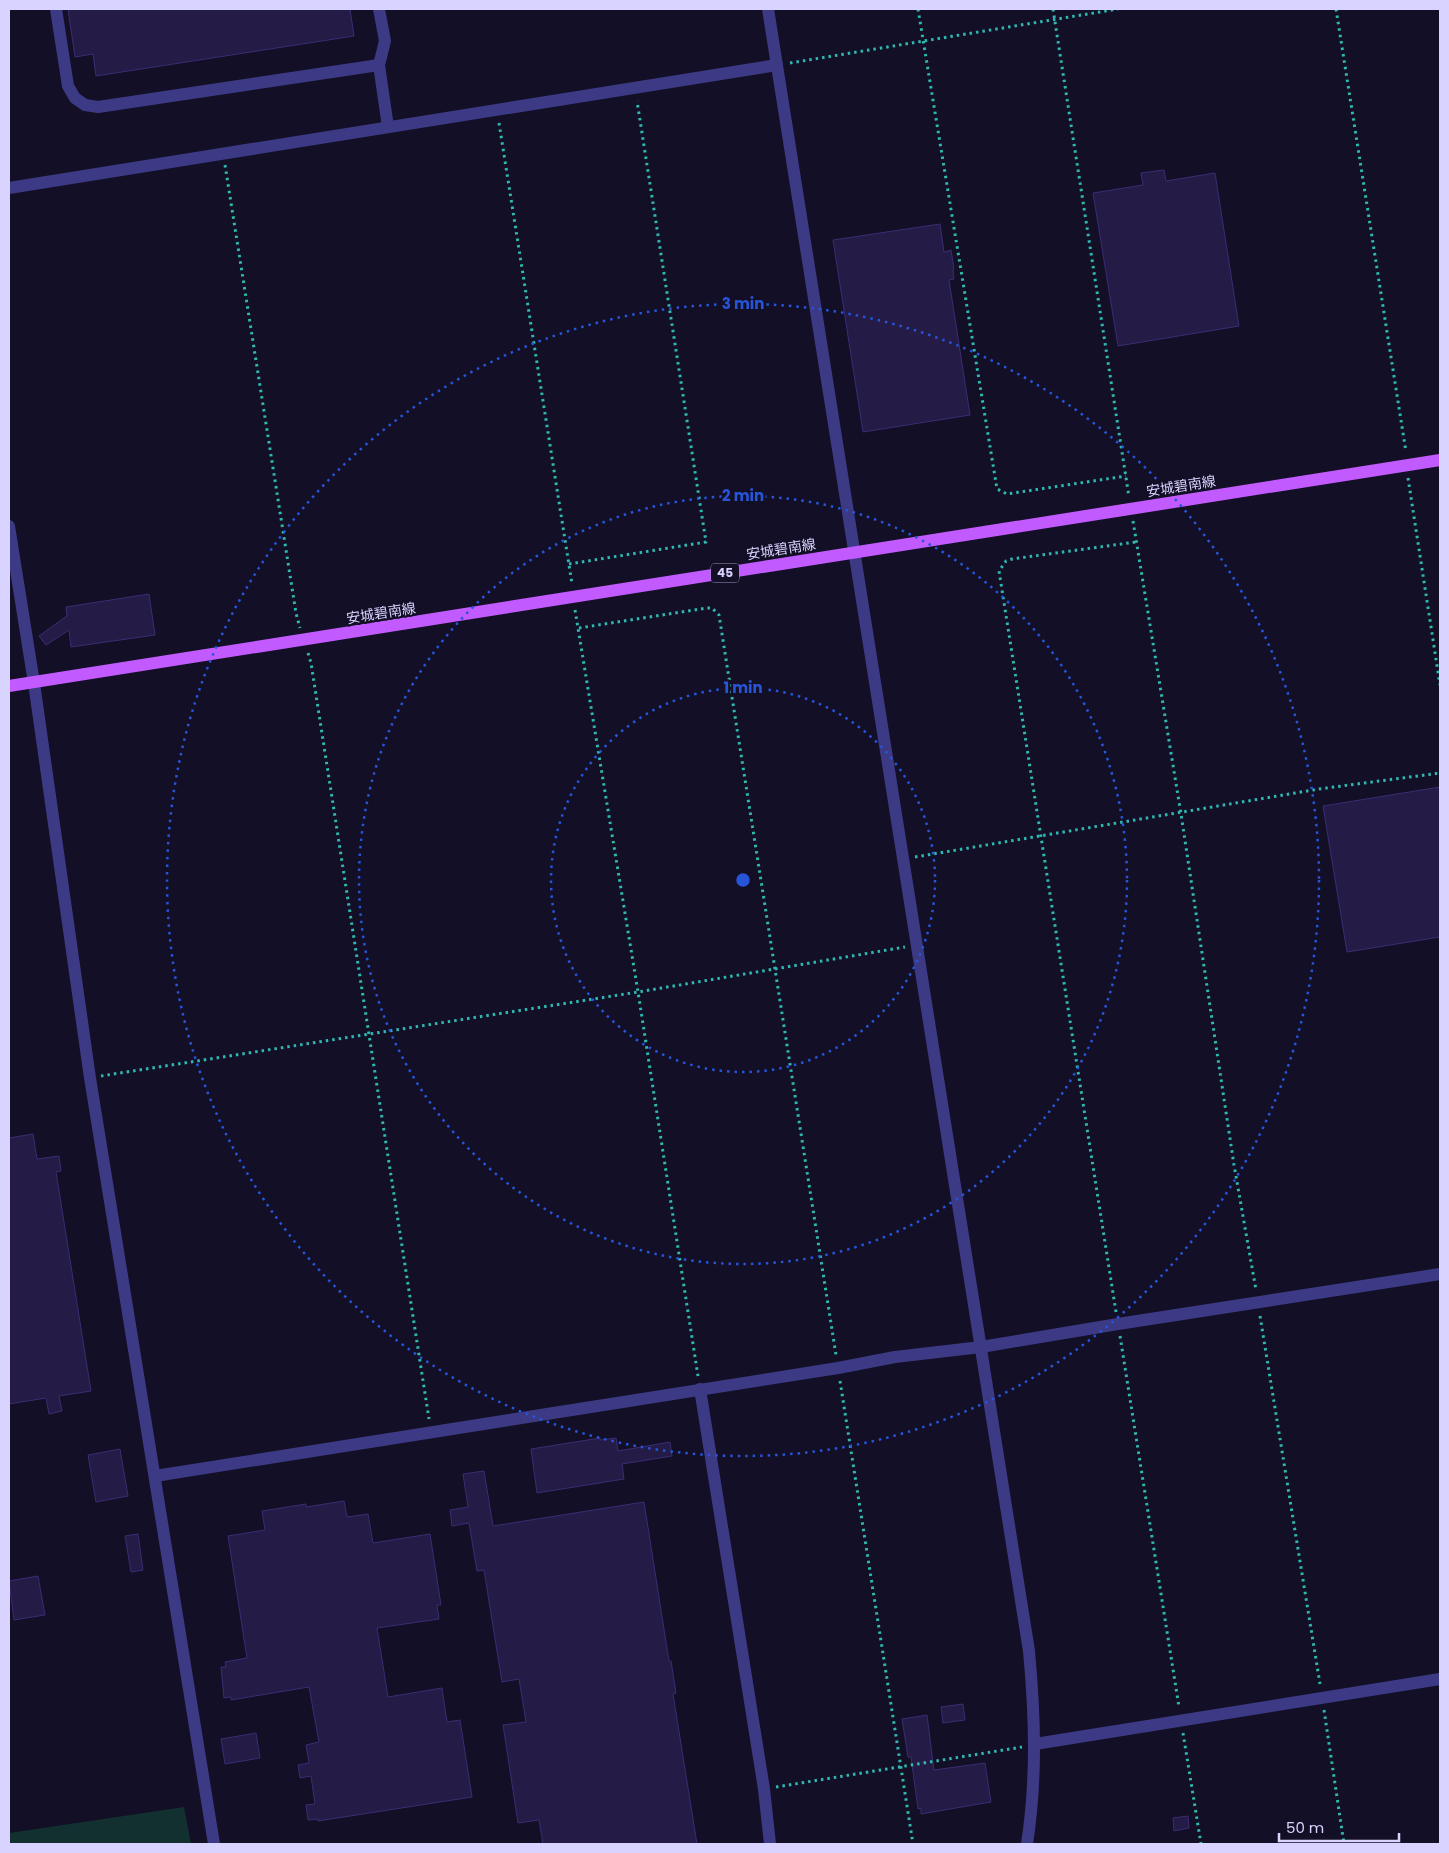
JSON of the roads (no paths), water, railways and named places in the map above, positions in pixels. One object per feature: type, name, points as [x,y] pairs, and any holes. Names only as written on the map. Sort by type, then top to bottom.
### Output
[{"type":"main road","name":"安城碧南線","points":[[9,686],[304,641],[1440,460]]},
{"type":"street","points":[[56,9],[68,86],[75,98],[85,105],[98,107],[379,65]]},
{"type":"street","points":[[379,9],[385,41],[379,65],[388,127]]},
{"type":"street","points":[[768,9],[1029,1651],[1035,1744],[1034,1779],[1027,1844]]},
{"type":"street","points":[[9,188],[777,65]]},
{"type":"street","points":[[9,526],[34,683],[90,1078],[214,1844]]},
{"type":"street","points":[[155,1476],[838,1368],[895,1357],[981,1347],[1440,1274]]},
{"type":"street","points":[[700,1389],[764,1789],[770,1844]]},
{"type":"street","points":[[1035,1744],[1440,1679]]}]
